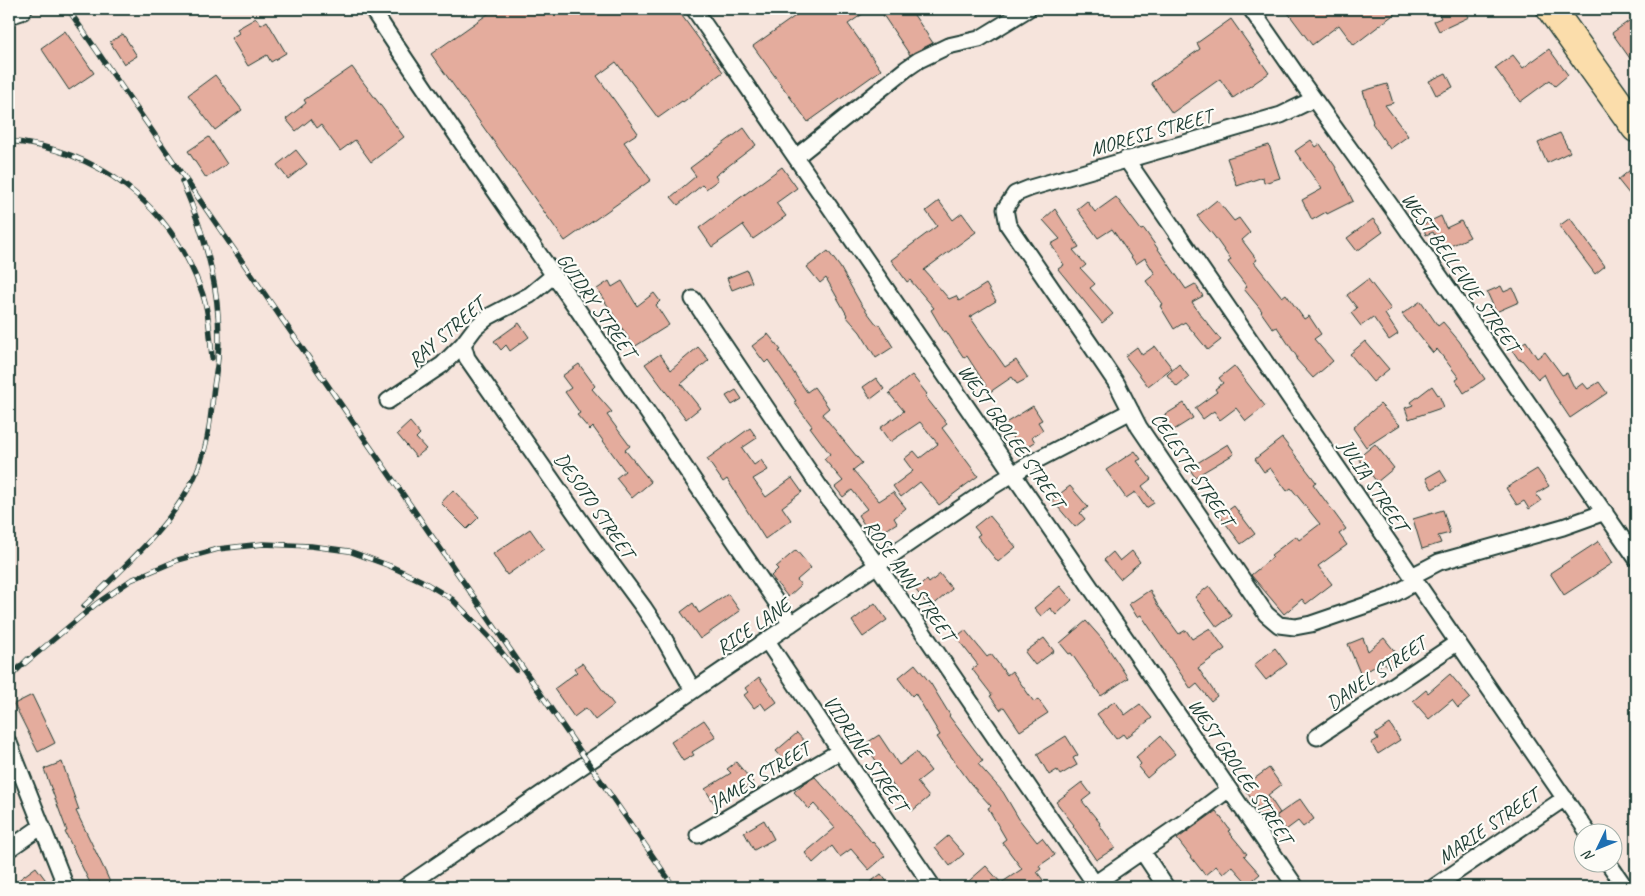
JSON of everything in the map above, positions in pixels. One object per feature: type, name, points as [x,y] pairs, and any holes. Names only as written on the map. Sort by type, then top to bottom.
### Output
[{"type":"highway","points":[[1551,9],[1636,128]]},
{"type":"street","points":[[9,13],[21,9]]},
{"type":"street","name":"GUIDRY STREET","points":[[372,9],[791,624]]},
{"type":"street","name":"WEST GROLEE STREET","points":[[694,9],[1296,887]]},
{"type":"street","points":[[796,156],[919,60],[948,46],[979,39],[1028,9]]},
{"type":"street","name":"WEST BELLEVUE STREET","points":[[1252,9],[1636,558]]},
{"type":"street","name":"MORESI STREET","points":[[1005,208],[1015,194],[1030,188],[1281,115],[1314,99]]},
{"type":"street","name":"JULIA STREET","points":[[1126,159],[1582,824]]},
{"type":"street","name":"CELESTE STREET","points":[[1005,208],[1008,225],[1117,384],[1139,427],[1266,614],[1278,625],[1295,627],[1311,624],[1387,598],[1414,579]]},
{"type":"street","name":"RAY STREET","points":[[388,401],[442,365],[463,344],[475,328],[488,317],[530,295],[554,275]]},
{"type":"street","name":"ROSE ANN STREET","points":[[694,298],[819,486],[877,566],[1093,886]]},
{"type":"street","name":"DESOTO STREET","points":[[463,344],[467,358],[485,385],[662,635],[693,690]]},
{"type":"street","name":"RICE LANE","points":[[405,887],[990,488],[1031,463],[1131,411]]},
{"type":"street","points":[[1414,579],[1439,562],[1563,527],[1605,512]]},
{"type":"street","name":"VIDRINE STREET","points":[[767,641],[933,887]]},
{"type":"street","name":"DANEL STREET","points":[[1317,737],[1458,642]]},
{"type":"street","points":[[9,743],[66,887]]},
{"type":"street","name":"JAMES STREET","points":[[698,835],[840,751]]},
{"type":"street","points":[[1093,886],[1229,789]]},
{"type":"street","name":"MARIE STREET","points":[[1434,887],[1565,798]]},
{"type":"street","points":[[9,849],[42,826]]},
{"type":"street","points":[[1142,851],[1166,887]]},
{"type":"street","points":[[1616,874],[1625,887]]},
{"type":"building","points":[[495,9],[677,9],[723,72],[658,118],[616,62],[597,76],[638,133],[624,142],[651,180],[565,241],[431,54]]},
{"type":"building","points":[[805,9],[870,9],[848,24],[881,70],[808,122],[753,46]]},
{"type":"building","points":[[879,9],[910,9],[933,43],[910,55]]},
{"type":"building","points":[[1285,9],[1401,9],[1354,45],[1339,25],[1312,45]]},
{"type":"building","points":[[1436,9],[1465,9],[1469,17],[1439,31],[1434,21],[1441,18]]},
{"type":"building","points":[[1636,16],[1636,67],[1612,33]]},
{"type":"building","points":[[256,18],[261,25],[267,21],[286,53],[271,62],[267,55],[248,66],[231,38],[239,33],[237,29]]},
{"type":"building","points":[[1231,19],[1269,73],[1233,98],[1220,79],[1172,113],[1151,83],[1200,49],[1197,43]]},
{"type":"building","points":[[65,31],[94,73],[69,90],[41,48]]},
{"type":"building","points":[[123,34],[137,56],[124,64],[110,42]]},
{"type":"building","points":[[1549,49],[1568,75],[1555,86],[1550,80],[1520,102],[1495,68],[1513,55],[1523,68]]},
{"type":"building","points":[[352,67],[404,137],[371,162],[355,140],[340,151],[321,125],[317,128],[311,119],[296,131],[286,119],[306,103],[304,100]]},
{"type":"building","points":[[1446,73],[1453,87],[1436,95],[1429,81]]},
{"type":"building","points":[[215,75],[242,110],[215,130],[188,95]]},
{"type":"building","points":[[1387,84],[1393,103],[1385,105],[1408,136],[1390,149],[1372,123],[1363,91]]},
{"type":"building","points":[[744,128],[756,145],[715,176],[718,180],[706,189],[702,185],[678,205],[671,197],[696,176],[690,168]]},
{"type":"building","points":[[1560,133],[1570,152],[1547,163],[1538,143]]},
{"type":"building","points":[[209,137],[227,164],[206,178],[188,151]]},
{"type":"building","points":[[1311,140],[1316,147],[1320,144],[1335,166],[1353,201],[1312,220],[1302,200],[1322,189],[1295,151]]},
{"type":"building","points":[[1269,145],[1280,178],[1264,183],[1263,177],[1237,186],[1227,158]]},
{"type":"building","points":[[296,150],[307,164],[288,179],[277,165]]},
{"type":"building","points":[[1636,165],[1636,190],[1630,195],[1618,180]]},
{"type":"building","points":[[782,167],[797,188],[776,203],[786,216],[753,239],[743,225],[712,247],[699,228]]},
{"type":"building","points":[[1116,197],[1141,230],[1144,229],[1186,289],[1195,284],[1203,296],[1192,302],[1221,340],[1208,350],[1185,322],[1174,329],[1160,306],[1163,304],[1146,281],[1155,274],[1145,258],[1136,264],[1112,229],[1098,238],[1077,209],[1087,201],[1095,212]]},
{"type":"building","points":[[1217,200],[1234,221],[1239,218],[1250,233],[1242,240],[1257,260],[1254,262],[1282,297],[1286,294],[1304,319],[1309,316],[1321,334],[1314,339],[1333,361],[1313,378],[1296,359],[1297,357],[1277,327],[1273,329],[1262,311],[1244,289],[1247,287],[1228,262],[1231,260],[1197,216]]},
{"type":"building","points":[[939,201],[953,220],[962,213],[976,232],[924,270],[949,299],[956,296],[959,301],[986,284],[996,301],[970,317],[1005,367],[1016,360],[1028,378],[1017,384],[1012,377],[990,392],[967,356],[964,358],[946,331],[944,332],[931,310],[934,308],[910,280],[907,282],[891,260],[937,226],[926,211]]},
{"type":"building","points":[[1055,209],[1079,247],[1073,250],[1086,265],[1081,269],[1095,284],[1090,288],[1113,314],[1102,323],[1058,269],[1064,265],[1051,244],[1060,239],[1043,220]]},
{"type":"building","points":[[1441,216],[1446,228],[1461,221],[1470,237],[1442,250],[1433,232],[1426,235],[1422,225]]},
{"type":"building","points":[[1570,218],[1605,266],[1595,274],[1559,226]]},
{"type":"building","points":[[1373,219],[1383,232],[1357,251],[1347,238]]},
{"type":"building","points":[[828,251],[840,267],[861,304],[877,325],[879,324],[893,347],[876,358],[860,332],[846,316],[826,278],[820,283],[807,267]]},
{"type":"building","points":[[747,270],[752,282],[732,290],[727,278]]},
{"type":"building","points":[[1368,279],[1391,309],[1385,314],[1398,334],[1389,340],[1373,317],[1361,326],[1351,313],[1357,308],[1347,295]]},
{"type":"building","points":[[609,281],[612,287],[622,281],[637,306],[654,293],[660,301],[656,305],[669,325],[634,347],[597,289]]},
{"type":"building","points":[[1501,286],[1504,292],[1513,288],[1519,302],[1496,312],[1487,292]]},
{"type":"building","points":[[1421,301],[1438,326],[1443,322],[1459,341],[1485,379],[1464,393],[1456,380],[1459,378],[1437,349],[1433,353],[1402,314]]},
{"type":"building","points":[[519,323],[529,337],[510,351],[506,345],[501,350],[494,341]]},
{"type":"building","points":[[768,334],[781,350],[779,351],[807,392],[814,387],[829,408],[822,414],[862,463],[853,470],[879,501],[893,492],[906,508],[894,518],[897,523],[881,533],[877,527],[869,532],[858,515],[867,509],[852,490],[843,497],[835,487],[843,481],[824,459],[830,454],[810,427],[812,426],[794,402],[796,401],[768,360],[765,363],[752,346]]},
{"type":"building","points":[[1365,341],[1389,369],[1373,382],[1350,354]]},
{"type":"building","points":[[1526,341],[1537,358],[1545,352],[1562,375],[1567,373],[1575,389],[1583,383],[1588,389],[1599,382],[1607,393],[1570,418],[1554,394],[1544,374],[1538,379],[1512,350]]},
{"type":"building","points":[[1155,346],[1172,368],[1148,386],[1125,356],[1137,347],[1142,355]]},
{"type":"building","points":[[698,347],[709,360],[681,384],[700,408],[686,419],[645,364],[660,354],[671,370]]},
{"type":"building","points":[[579,364],[595,386],[592,389],[612,412],[607,415],[630,446],[625,450],[651,482],[632,498],[616,478],[625,471],[593,427],[590,430],[577,415],[580,413],[565,392],[571,388],[562,376]]},
{"type":"building","points":[[1179,364],[1189,377],[1177,387],[1167,375]]},
{"type":"building","points":[[1234,366],[1265,406],[1246,421],[1236,408],[1220,420],[1214,411],[1203,419],[1195,408],[1217,392],[1215,389],[1223,383],[1219,378]]},
{"type":"building","points":[[912,375],[927,394],[925,396],[947,424],[942,428],[978,476],[939,505],[920,482],[901,497],[893,486],[913,471],[904,459],[914,451],[920,458],[938,444],[920,422],[890,442],[880,428],[904,411],[889,393]]},
{"type":"building","points":[[876,378],[884,389],[871,399],[863,387]]},
{"type":"building","points":[[1432,386],[1439,395],[1444,407],[1409,419],[1405,408],[1413,405],[1411,402]]},
{"type":"building","points":[[736,390],[742,399],[732,405],[726,396]]},
{"type":"building","points":[[1184,403],[1193,418],[1169,433],[1160,418]]},
{"type":"building","points":[[1380,404],[1400,425],[1366,447],[1353,428]]},
{"type":"building","points":[[1033,406],[1042,420],[1038,422],[1043,430],[1032,437],[1035,442],[1021,451],[1004,424]]},
{"type":"building","points":[[410,422],[420,434],[416,438],[426,449],[416,457],[397,434]]},
{"type":"building","points":[[750,428],[757,438],[742,448],[754,465],[761,460],[768,470],[753,479],[766,497],[792,478],[802,492],[782,507],[791,520],[765,539],[727,479],[723,482],[707,459]]},
{"type":"building","points":[[1282,438],[1316,482],[1313,484],[1346,529],[1339,534],[1347,545],[1318,566],[1332,584],[1306,604],[1302,599],[1284,614],[1251,575],[1273,557],[1271,555],[1296,536],[1299,540],[1320,524],[1291,488],[1287,491],[1270,468],[1264,472],[1255,459]]},
{"type":"building","points":[[1228,444],[1234,454],[1195,477],[1189,468]]},
{"type":"building","points":[[1375,444],[1394,468],[1377,482],[1358,458]]},
{"type":"building","points":[[1135,451],[1141,459],[1137,461],[1151,479],[1142,486],[1154,503],[1146,508],[1135,492],[1126,498],[1106,470]]},
{"type":"building","points":[[1537,469],[1549,486],[1536,494],[1541,501],[1529,509],[1524,501],[1517,505],[1506,488]]},
{"type":"building","points":[[1440,470],[1447,481],[1432,489],[1426,478]]},
{"type":"building","points":[[1070,486],[1088,507],[1080,513],[1085,519],[1075,527],[1052,500]]},
{"type":"building","points":[[453,490],[479,517],[467,529],[441,503]]},
{"type":"building","points":[[1234,506],[1255,534],[1241,544],[1220,516]]},
{"type":"building","points":[[1443,510],[1450,533],[1438,536],[1441,543],[1422,549],[1413,519]]},
{"type":"building","points":[[989,515],[1016,547],[998,562],[977,536],[980,534],[974,527]]},
{"type":"building","points":[[530,529],[544,549],[507,575],[493,554]]},
{"type":"building","points":[[1599,541],[1613,563],[1564,595],[1550,573]]},
{"type":"building","points":[[796,550],[811,568],[797,580],[801,585],[788,597],[771,576],[778,569],[776,567]]},
{"type":"building","points":[[1132,551],[1140,562],[1120,579],[1104,560],[1113,552],[1120,561]]},
{"type":"building","points":[[940,574],[952,589],[930,608],[915,589],[927,580],[929,583]]},
{"type":"building","points":[[1060,586],[1072,600],[1056,615],[1050,608],[1041,616],[1034,608]]},
{"type":"building","points":[[1209,586],[1232,616],[1217,627],[1195,597]]},
{"type":"building","points":[[1150,590],[1157,604],[1179,634],[1186,630],[1192,639],[1210,628],[1225,649],[1198,668],[1217,696],[1211,701],[1197,684],[1191,689],[1141,615],[1137,617],[1129,604]]},
{"type":"building","points":[[728,594],[740,611],[700,639],[681,612],[693,603],[699,613]]},
{"type":"building","points":[[875,603],[887,620],[863,637],[852,621]]},
{"type":"building","points":[[1086,621],[1102,639],[1128,678],[1101,696],[1071,653],[1069,654],[1060,643]]},
{"type":"building","points":[[965,630],[987,657],[991,654],[1007,675],[1012,671],[1034,702],[1038,699],[1048,713],[1020,731],[1004,707],[1000,710],[990,696],[992,695],[972,669],[978,665],[956,637]]},
{"type":"building","points":[[1044,638],[1054,651],[1035,665],[1025,652]]},
{"type":"building","points":[[1363,638],[1368,651],[1384,638],[1401,659],[1389,668],[1385,663],[1360,673],[1348,644]]},
{"type":"building","points":[[1275,648],[1287,664],[1266,680],[1254,665]]},
{"type":"building","points":[[582,663],[614,705],[595,720],[586,708],[574,717],[554,689],[577,672],[574,668]]},
{"type":"building","points":[[915,664],[931,684],[949,716],[983,761],[978,764],[1003,792],[1019,819],[1037,842],[1042,838],[1055,855],[1039,866],[1041,869],[1037,872],[1043,880],[1032,887],[962,887],[986,866],[1001,883],[1022,869],[1002,842],[1006,839],[988,808],[991,806],[971,784],[937,737],[940,735],[915,693],[912,696],[898,678]]},
{"type":"building","points":[[1450,674],[1470,698],[1458,708],[1452,700],[1429,719],[1413,701],[1426,690],[1428,693]]},
{"type":"building","points":[[759,677],[777,702],[766,710],[761,703],[754,708],[744,695],[748,692],[745,688]]},
{"type":"building","points":[[32,695],[55,743],[38,752],[14,704]]},
{"type":"building","points":[[1115,701],[1125,715],[1140,704],[1152,718],[1126,738],[1123,734],[1116,739],[1097,714]]},
{"type":"building","points":[[704,720],[716,737],[692,752],[694,755],[683,761],[671,742]]},
{"type":"building","points":[[1390,724],[1400,740],[1378,754],[1371,743],[1378,739],[1375,734]]},
{"type":"building","points":[[797,733],[807,744],[786,762],[776,751]]},
{"type":"building","points":[[879,735],[899,765],[916,752],[931,771],[917,782],[929,797],[912,811],[900,797],[865,744]]},
{"type":"building","points":[[1066,736],[1078,755],[1073,758],[1077,765],[1060,775],[1057,770],[1049,775],[1037,754]]},
{"type":"building","points":[[1160,736],[1175,754],[1147,778],[1138,767],[1141,764],[1136,757]]},
{"type":"building","points":[[62,762],[79,810],[76,811],[112,887],[92,887],[65,832],[67,831],[44,769]]},
{"type":"building","points":[[736,762],[753,782],[744,789],[742,787],[714,803],[705,789],[731,773],[727,769]]},
{"type":"building","points":[[1269,768],[1281,785],[1268,795],[1280,813],[1265,824],[1255,810],[1258,808],[1243,787]]},
{"type":"building","points":[[815,777],[885,856],[869,870],[851,849],[840,857],[832,846],[813,863],[805,853],[835,828],[814,804],[809,809],[794,792]]},
{"type":"building","points":[[1082,782],[1091,794],[1082,801],[1100,823],[1115,848],[1096,860],[1074,825],[1056,802]]},
{"type":"building","points":[[1300,799],[1314,819],[1303,827],[1298,821],[1286,830],[1276,816]]},
{"type":"building","points":[[1216,811],[1230,830],[1228,831],[1247,854],[1244,856],[1260,874],[1248,884],[1232,866],[1223,874],[1216,866],[1205,875],[1177,839]]},
{"type":"building","points":[[764,820],[774,839],[754,850],[744,832]]},
{"type":"building","points":[[948,836],[964,854],[950,866],[935,847]]},
{"type":"building","points":[[36,867],[48,883],[41,887],[9,887]]},
{"type":"building","points":[[881,874],[891,887],[864,887]]},
{"type":"railway","points":[[68,9],[674,887]]},
{"type":"railway","points":[[9,141],[41,146],[72,156],[100,169],[126,186],[149,206],[169,230],[186,257],[200,287],[207,313],[212,358]]},
{"type":"railway","points":[[84,606],[144,547],[171,515],[183,498],[198,470],[207,438],[218,358],[218,312],[211,267],[205,245],[182,181]]},
{"type":"railway","points":[[24,664],[96,604],[131,580],[178,560],[218,549],[263,544],[311,546],[349,551],[390,566],[422,581],[452,599],[490,638],[516,670]]},
{"type":"railway","points":[[9,678],[28,659]]}]
